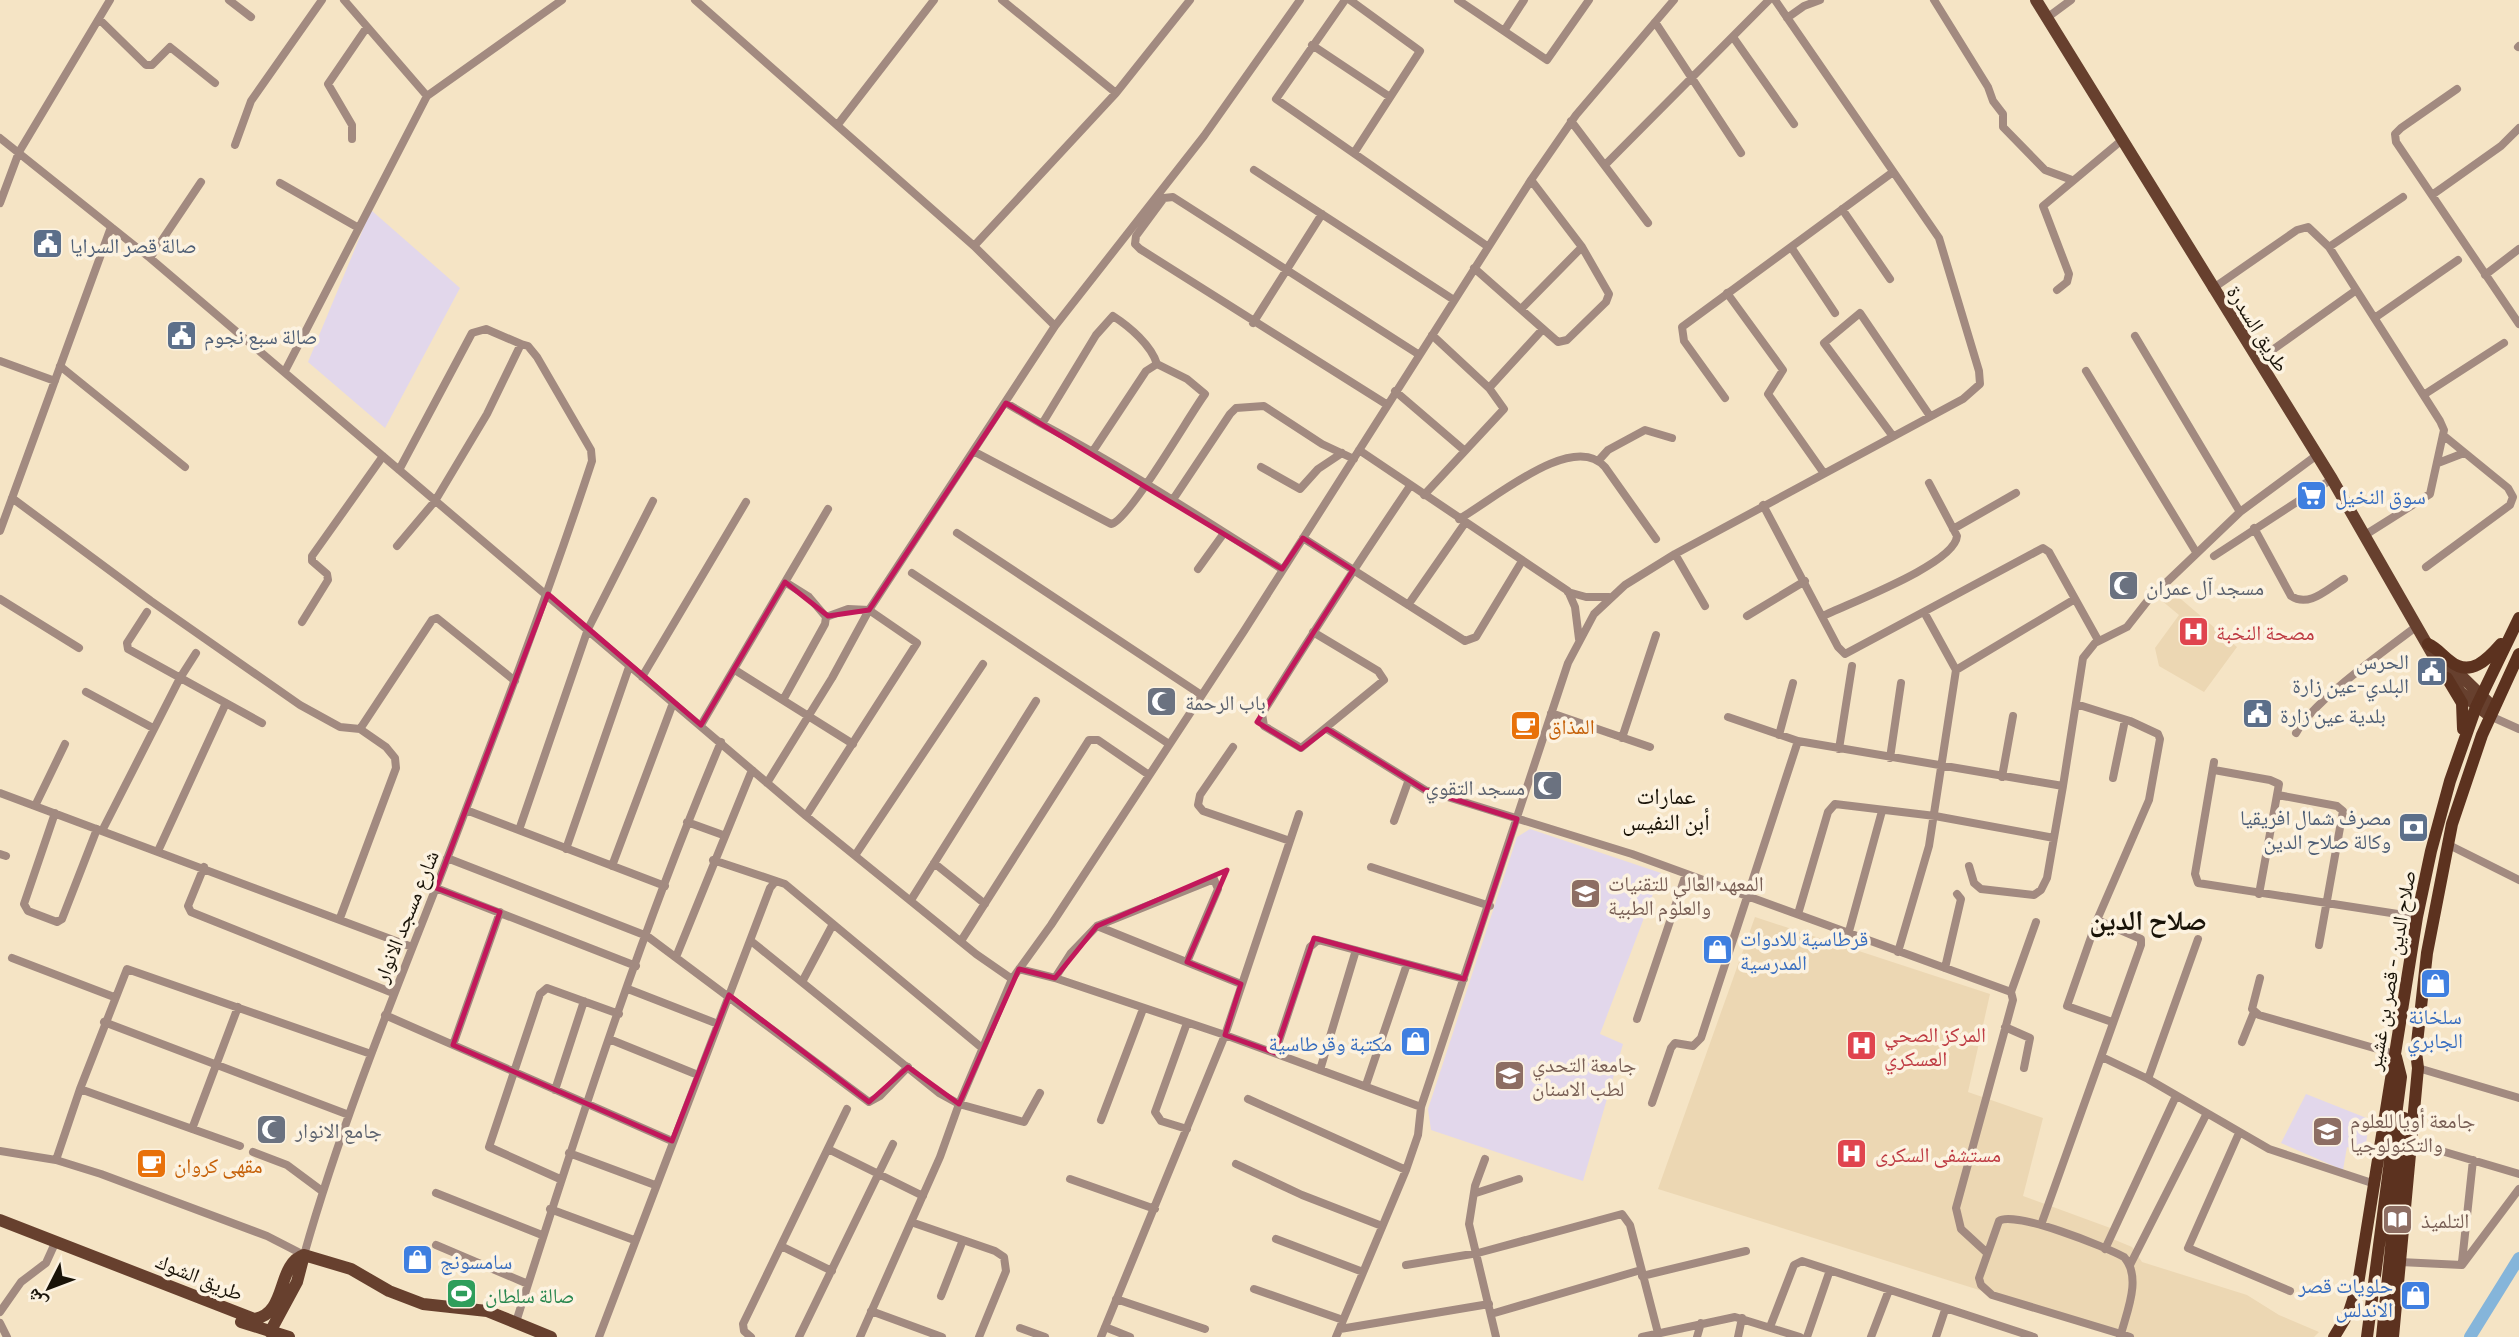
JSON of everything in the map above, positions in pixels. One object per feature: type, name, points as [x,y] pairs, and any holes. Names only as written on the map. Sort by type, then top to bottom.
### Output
[{"type":"highway","name":"صلاح الدين - قصر بن غشير","points":[[2334,1337],[2355,1295],[2417,917],[2431,851],[2460,750],[2476,707],[2519,618]]},
{"type":"highway","points":[[2428,645],[2455,664],[2469,667],[2486,660],[2511,634]]},
{"type":"highway","points":[[2382,1337],[2409,1077],[2416,1052],[2427,953],[2447,844],[2467,774],[2519,654]]},
{"type":"highway","points":[[2447,678],[2464,709],[2460,750]]},
{"type":"highway","points":[[2393,1337],[2418,1068],[2416,1052]]},
{"type":"highway","points":[[2367,1337],[2401,1077],[2395,1054]]},
{"type":"main road","name":"طريق السدرة","points":[[2036,0],[2212,289],[2332,479],[2447,678],[2476,707],[2495,714]]},
{"type":"main road","points":[[2428,645],[2482,694],[2495,714]]},
{"type":"main road","name":"طريق الشوك","points":[[0,1220],[55,1245],[249,1321],[269,1335],[289,1337]]},
{"type":"main road","name":"طريق الشوك","points":[[0,1227],[55,1245]]},
{"type":"main road","points":[[269,1335],[297,1282],[304,1255],[351,1269],[389,1291],[423,1304],[478,1309],[551,1337]]},
{"type":"main road","name":"طريق الشوك","points":[[249,1321],[269,1311],[291,1264],[304,1255]]},
{"type":"street","points":[[229,0],[251,17]]},
{"type":"street","points":[[235,145],[251,102],[322,0]]},
{"type":"street","points":[[344,0],[426,96]]},
{"type":"street","points":[[285,371],[426,96],[562,0]]},
{"type":"street","points":[[695,0],[839,123],[974,246],[1055,326]]},
{"type":"street","points":[[839,123],[934,0]]},
{"type":"street","points":[[1002,0],[1116,93]]},
{"type":"street","points":[[974,246],[1116,93],[1190,0]]},
{"type":"street","points":[[767,783],[809,717],[869,610],[1055,326],[1204,136],[1300,0]]},
{"type":"street","points":[[1354,153],[1420,49],[1347,0],[1312,45],[1276,99],[1487,246]]},
{"type":"street","points":[[1458,0],[1549,60],[1589,0]]},
{"type":"street","points":[[1504,31],[1524,0]]},
{"type":"street","points":[[1340,1329],[1406,1170],[1418,1135],[1420,1107],[1490,906],[1551,713],[1579,639],[1594,614],[1609,597],[1675,554],[1930,416],[1976,390],[1980,384],[1979,371],[1942,244],[1772,0],[1605,165]]},
{"type":"street","points":[[1787,18],[1804,5],[1820,0]]},
{"type":"street","points":[[1934,0],[2003,114],[2003,127],[2045,170],[2072,180]]},
{"type":"street","points":[[2048,17],[2071,0]]},
{"type":"street","points":[[0,203],[19,152],[99,19],[107,1]]},
{"type":"street","points":[[860,1337],[923,1196],[1012,979],[1303,538],[1531,180],[1571,121],[1656,22],[1669,1]]},
{"type":"street","points":[[99,19],[146,65],[152,65],[170,47],[215,83]]},
{"type":"street","points":[[1656,22],[1741,153]]},
{"type":"street","points":[[352,139],[352,125],[328,84],[367,27]]},
{"type":"street","points":[[1734,37],[1794,124]]},
{"type":"street","points":[[1312,45],[1390,97]]},
{"type":"street","points":[[2457,89],[2395,134],[2396,142],[2519,324]]},
{"type":"street","points":[[1571,121],[1648,223]]},
{"type":"street","points":[[2432,195],[2501,146],[2519,128]]},
{"type":"street","points":[[0,138],[285,371],[806,816],[1012,979]]},
{"type":"street","points":[[2057,289],[2067,282],[2069,274],[2042,208],[2122,140]]},
{"type":"street","points":[[1254,170],[1454,300]]},
{"type":"street","points":[[1725,398],[1680,332],[1684,325],[1892,172]]},
{"type":"street","points":[[1474,268],[1558,342],[1565,342],[1608,298],[1608,289],[1583,247],[1531,180]]},
{"type":"street","points":[[150,258],[201,182]]},
{"type":"street","points":[[280,183],[357,227]]},
{"type":"street","points":[[1387,404],[1253,323],[1140,250],[1135,244],[1136,236],[1164,198],[1169,196],[1418,354]]},
{"type":"street","points":[[2329,247],[2403,197]]},
{"type":"street","points":[[1842,209],[1891,279]]},
{"type":"street","points":[[1253,323],[1322,214]]},
{"type":"street","points":[[0,531],[111,227]]},
{"type":"street","points":[[2212,289],[2297,230],[2308,227],[2329,247],[2355,291],[2376,317],[2426,394],[2440,421],[2443,435],[2427,498],[2365,535]]},
{"type":"street","points":[[1521,309],[1583,247]]},
{"type":"street","points":[[1791,247],[1835,313]]},
{"type":"street","points":[[2485,275],[2519,249]]},
{"type":"street","points":[[2376,317],[2458,260]]},
{"type":"street","points":[[2257,361],[2355,291]]},
{"type":"street","points":[[1727,293],[1783,370],[1768,394],[1823,472]]},
{"type":"street","points":[[1892,435],[1824,343],[1860,313],[1930,416]]},
{"type":"street","points":[[973,451],[1111,524],[1119,521],[1205,394],[1187,379],[1157,364],[1154,354],[1144,342],[1113,316],[1096,335],[1042,424]]},
{"type":"street","points":[[397,546],[435,501],[487,414],[521,344],[486,329],[472,333],[399,470]]},
{"type":"street","points":[[1489,388],[1542,330]]},
{"type":"street","points":[[1424,495],[1504,409],[1489,388],[1432,335]]},
{"type":"street","points":[[2136,336],[2240,512]]},
{"type":"street","points":[[2426,394],[2504,343]]},
{"type":"street","name":"شارع مسجد الانوار","points":[[304,1255],[322,1191],[385,1015],[548,594],[592,455],[537,357],[528,346],[521,344]]},
{"type":"street","points":[[0,361],[55,381]]},
{"type":"street","points":[[1093,451],[1146,371],[1157,364]]},
{"type":"street","points":[[60,366],[185,467]]},
{"type":"street","points":[[2086,371],[2196,552]]},
{"type":"street","points":[[1395,391],[1465,451]]},
{"type":"street","points":[[1006,404],[1093,451],[1282,569]]},
{"type":"street","points":[[1172,501],[1236,408],[1265,406],[1322,444],[1354,459]]},
{"type":"street","points":[[1599,460],[1603,453],[1645,430],[1672,438]]},
{"type":"street","points":[[2426,568],[2510,505],[2513,497],[2508,488],[2443,435]]},
{"type":"street","points":[[1359,450],[1568,592],[1586,597],[1609,597]]},
{"type":"street","points":[[1261,467],[1300,489],[1318,469],[1342,453]]},
{"type":"street","points":[[2438,463],[2464,453]]},
{"type":"street","points":[[1408,605],[1462,521],[1560,459],[1584,454],[1599,460],[1656,539]]},
{"type":"street","points":[[1969,866],[1974,883],[1981,889],[2034,895],[2044,887],[2083,658],[2098,640],[2127,627],[2149,599],[2240,512],[2317,455]]},
{"type":"street","points":[[302,622],[328,580],[327,574],[312,561],[312,556],[383,456]]},
{"type":"street","points":[[2214,556],[2332,479]]},
{"type":"street","points":[[1823,616],[1936,561],[1957,542],[1953,528],[1929,483]]},
{"type":"street","points":[[1312,632],[1384,677],[1380,686],[1301,748],[1264,726],[1261,721],[1312,632],[1410,486]]},
{"type":"street","points":[[1953,528],[2016,492]]},
{"type":"street","points":[[12,498],[182,624],[300,705],[340,727],[360,729],[386,747],[395,758],[396,768],[340,918]]},
{"type":"street","points":[[519,830],[588,629],[653,501]]},
{"type":"street","points":[[642,677],[746,502]]},
{"type":"street","points":[[1763,505],[1805,580],[1838,647],[1849,654],[2043,548],[2049,552],[2098,640]]},
{"type":"street","points":[[701,725],[736,670],[828,509]]},
{"type":"street","points":[[2254,528],[2295,599],[2308,601],[2344,579]]},
{"type":"street","points":[[957,533],[1200,694]]},
{"type":"street","points":[[1198,569],[1224,533]]},
{"type":"street","points":[[1303,538],[1462,640],[1470,642],[1522,561]]},
{"type":"street","points":[[1675,554],[1705,606]]},
{"type":"street","points":[[912,573],[1169,744]]},
{"type":"street","points":[[1747,616],[1805,580]]},
{"type":"street","points":[[783,700],[825,624],[826,617],[809,597],[785,582]]},
{"type":"street","points":[[1568,592],[1576,607],[1579,639]]},
{"type":"street","points":[[0,598],[79,648]]},
{"type":"street","points":[[1956,670],[2075,599]]},
{"type":"street","points":[[806,816],[916,645],[915,640],[869,610],[848,608],[826,617]]},
{"type":"street","points":[[1898,952],[1935,816],[1956,670],[1924,611]]},
{"type":"street","points":[[147,612],[127,647],[262,723]]},
{"type":"street","points":[[360,729],[432,620],[437,618],[442,619],[515,681]]},
{"type":"street","points":[[2296,733],[2304,721],[2358,672],[2417,626]]},
{"type":"street","points":[[1622,738],[1656,635]]},
{"type":"street","points":[[55,813],[24,904],[28,911],[57,922],[62,919],[100,830],[180,678],[196,653]]},
{"type":"street","points":[[856,855],[983,664]]},
{"type":"street","points":[[1839,749],[1852,666]]},
{"type":"street","points":[[566,849],[629,667]]},
{"type":"street","points":[[736,670],[853,744]]},
{"type":"street","points":[[1779,735],[1793,683]]},
{"type":"street","points":[[1890,758],[1902,683]]},
{"type":"street","points":[[86,692],[153,729]]},
{"type":"street","points":[[911,900],[1036,701]]},
{"type":"street","points":[[158,851],[226,703]]},
{"type":"street","points":[[612,866],[673,703]]},
{"type":"street","points":[[2076,704],[2125,719],[2158,734],[2159,743],[2149,800],[2097,920],[2067,1006],[2112,1022]]},
{"type":"street","points":[[1551,713],[1650,747]]},
{"type":"street","points":[[2495,714],[2519,729]]},
{"type":"street","points":[[2002,777],[2013,716]]},
{"type":"street","points":[[1728,717],[1798,741],[1941,768],[2063,786]]},
{"type":"street","points":[[2113,778],[2125,719]]},
{"type":"street","points":[[1327,729],[1408,782],[1425,790],[1686,874],[1798,914],[1847,935],[2011,992]]},
{"type":"street","points":[[961,941],[1089,740],[1098,740],[1149,775]]},
{"type":"street","points":[[1652,1103],[1671,1048],[1675,1043],[1693,1046],[1701,1038],[1798,741]]},
{"type":"street","points":[[516,1322],[550,1209],[609,1039],[687,822],[721,743]]},
{"type":"street","points":[[35,806],[65,744]]},
{"type":"street","points":[[1233,747],[1200,794],[1198,806],[1203,811],[1290,841]]},
{"type":"street","points":[[2259,894],[2279,784],[2214,766],[2195,878],[2204,885],[2259,894],[2417,917]]},
{"type":"street","points":[[676,957],[723,835],[752,770]]},
{"type":"street","points":[[1394,821],[1408,782]]},
{"type":"street","points":[[0,793],[204,867],[412,947]]},
{"type":"street","points":[[2278,795],[2337,806],[2343,811],[2319,945]]},
{"type":"street","points":[[1798,914],[1830,807],[1835,804],[1935,816],[2054,838]]},
{"type":"street","points":[[466,810],[665,886]]},
{"type":"street","points":[[1847,935],[1881,811]]},
{"type":"street","points":[[1101,1337],[1225,1035],[1299,814]]},
{"type":"street","points":[[687,822],[723,835]]},
{"type":"street","points":[[2447,844],[2519,880]]},
{"type":"street","points":[[447,858],[647,936],[869,1102],[880,1096],[908,1067]]},
{"type":"street","points":[[713,860],[785,884],[982,1048]]},
{"type":"street","points":[[934,863],[985,904]]},
{"type":"street","points":[[204,867],[188,906],[191,912],[394,993]]},
{"type":"street","points":[[1371,867],[1490,906]]},
{"type":"street","points":[[1637,1019],[1686,874]]},
{"type":"street","points":[[1055,978],[1071,953],[1097,926],[1210,878],[1214,879],[1218,889],[1186,962]]},
{"type":"street","points":[[599,1337],[672,1141],[770,888],[775,882]]},
{"type":"street","points":[[436,888],[636,966]]},
{"type":"street","points":[[1945,968],[1961,911],[1961,899],[1956,894]]},
{"type":"street","points":[[453,1045],[500,912]]},
{"type":"street","points":[[2041,1225],[2141,941],[2097,920]]},
{"type":"street","points":[[1986,1252],[1961,1229],[1955,1217],[1956,1208],[2013,1000],[2011,992],[2036,922]]},
{"type":"street","points":[[802,982],[833,923]]},
{"type":"street","points":[[1097,926],[1241,984]]},
{"type":"street","points":[[2148,1079],[2197,939]]},
{"type":"street","points":[[1275,1053],[1314,943],[1322,940],[1464,979]]},
{"type":"street","points":[[751,941],[939,1093],[959,1104],[1024,1122],[1040,1093]]},
{"type":"street","points":[[1320,1070],[1356,950]]},
{"type":"street","points":[[12,958],[114,997]]},
{"type":"street","points":[[1366,1085],[1407,964]]},
{"type":"street","points":[[56,1160],[104,1022],[124,970],[129,968],[371,1054]]},
{"type":"street","points":[[1019,969],[1055,978],[1225,1035],[1420,1107]]},
{"type":"street","points":[[2242,1042],[2254,1012],[2252,1000],[2260,978]]},
{"type":"street","points":[[628,989],[718,1024]]},
{"type":"street","points":[[560,1180],[489,1147],[543,990],[619,1014]]},
{"type":"street","points":[[555,1090],[584,1001]]},
{"type":"street","points":[[192,1129],[238,1007]]},
{"type":"street","points":[[1101,1120],[1143,1009]]},
{"type":"street","points":[[2254,1012],[2267,1019],[2395,1054]]},
{"type":"street","points":[[385,1015],[672,1141]]},
{"type":"street","points":[[104,1022],[349,1115]]},
{"type":"street","points":[[1186,1024],[1155,1112],[1161,1121],[1187,1129]]},
{"type":"street","points":[[2005,1027],[2030,1038],[2024,1068]]},
{"type":"street","points":[[609,1039],[698,1075]]},
{"type":"street","points":[[2102,1057],[2148,1079],[2239,1133],[2300,1161],[2375,1184]]},
{"type":"street","points":[[2418,1068],[2519,1098]]},
{"type":"street","points":[[80,1089],[240,1146]]},
{"type":"street","points":[[2105,1249],[2176,1096]]},
{"type":"street","points":[[1248,1099],[1406,1170]]},
{"type":"street","points":[[751,1337],[744,1331],[743,1324],[847,1109]]},
{"type":"street","points":[[2130,1265],[2207,1113]]},
{"type":"street","points":[[2239,1133],[2188,1248],[2290,1291]]},
{"type":"street","points":[[2411,1142],[2519,1174]]},
{"type":"street","points":[[799,1337],[893,1144]]},
{"type":"street","points":[[828,1149],[923,1196]]},
{"type":"street","points":[[0,1151],[56,1160],[267,1236],[304,1255]]},
{"type":"street","points":[[253,1152],[287,1165],[322,1191]]},
{"type":"street","points":[[569,1153],[655,1185]]},
{"type":"street","points":[[1485,1159],[1469,1221],[1496,1337]]},
{"type":"street","points":[[2462,1265],[2473,1160]]},
{"type":"street","points":[[1236,1164],[1302,1195],[1382,1226]]},
{"type":"street","points":[[1070,1179],[1155,1209]]},
{"type":"street","points":[[1476,1193],[1519,1180]]},
{"type":"street","points":[[2462,1265],[2519,1189]]},
{"type":"street","points":[[436,1192],[542,1235]]},
{"type":"street","points":[[550,1209],[635,1240]]},
{"type":"street","points":[[1406,1265],[1478,1253],[1622,1214],[1630,1225],[1658,1333]]},
{"type":"street","points":[[2004,1217],[2041,1225],[2124,1257],[2130,1265],[2134,1275],[2123,1336],[1992,1295],[1979,1278],[1999,1221],[2004,1217]]},
{"type":"street","points":[[911,1222],[1000,1253],[1006,1262],[1006,1271],[979,1337]]},
{"type":"street","points":[[1276,1239],[1363,1272]]},
{"type":"street","points":[[941,1296],[963,1240]]},
{"type":"street","points":[[0,1312],[16,1288],[46,1263],[55,1245]]},
{"type":"street","points":[[436,1245],[528,1284]]},
{"type":"street","points":[[781,1246],[832,1271]]},
{"type":"street","points":[[1491,1314],[1642,1273],[1746,1251]]},
{"type":"street","points":[[1770,1327],[1796,1263],[1801,1261],[2006,1333],[2034,1337]]},
{"type":"street","points":[[2400,1262],[2462,1265]]},
{"type":"street","points":[[1807,1337],[1830,1270]]},
{"type":"street","points":[[1254,1289],[1340,1329],[1489,1304]]},
{"type":"street","points":[[1871,1337],[1889,1290]]},
{"type":"street","points":[[1116,1299],[1205,1329]]},
{"type":"street","points":[[1936,1337],[1945,1310]]},
{"type":"street","points":[[871,1311],[942,1337]]},
{"type":"street","points":[[1642,1337],[1728,1317],[1742,1318],[1800,1337]]},
{"type":"street","points":[[1738,1337],[1742,1318]]},
{"type":"street","points":[[0,1323],[7,1337]]},
{"type":"street","points":[[1697,1337],[1701,1323]]},
{"type":"street","points":[[1105,1327],[1130,1337]]},
{"type":"street","points":[[1020,1328],[1045,1337]]},
{"type":"highlighted area","points":[[1006,403],[1282,569],[1303,538],[1353,570],[1257,722],[1301,749],[1327,729],[1425,790],[1517,819],[1464,979],[1314,938],[1275,1053],[1225,1035],[1241,984],[1187,962],[1227,870],[1097,926],[1055,978],[1019,969],[959,1104],[908,1067],[869,1102],[729,995],[672,1141],[453,1045],[500,912],[436,888],[548,594],[701,725],[785,582],[828,616],[869,610]]},
{"type":"shaded area","points":[[371,210],[460,288],[385,428],[308,362]]},
{"type":"shaded area","name":"مصحة النخبة","points":[[2168,588],[2237,647],[2204,692],[2159,666],[2155,648],[2179,615],[2161,600]]},
{"type":"shaded area","points":[[1530,829],[1661,873],[1600,1034],[1623,1044],[1583,1181],[1431,1130],[1428,1109],[1517,837]]},
{"type":"shaded area","name":"مستشفى السكرى","points":[[1755,917],[1990,994],[1968,1092],[2043,1118],[2023,1196],[2113,1229],[2108,1237],[2132,1247],[2142,1262],[2247,1295],[2279,1315],[2319,1332],[2314,1337],[2129,1337],[1658,1189]]},
{"type":"shaded area","name":"جامعة أويا للعلوم والتكنولوجيا","points":[[2306,1094],[2369,1119],[2365,1153],[2347,1147],[2343,1170],[2281,1143]]},
{"type":"waterway","points":[[2470,1337],[2519,1258]]},
{"type":"place","name":"صالة قصر السرايا","points":[[47,244]]},
{"type":"place","name":"صالة سبع نجوم","points":[[181,335]]},
{"type":"place","name":"سوق النخيل","points":[[2312,495]]},
{"type":"place","name":"مسجد آل عمران","points":[[2123,586]]},
{"type":"place","name":"مصحة النخبة","points":[[2193,631]]},
{"type":"place","name":"الحرس البلدي-عين زارة","points":[[2432,672]]},
{"type":"place","name":"باب الرحمة","points":[[1162,701]]},
{"type":"place","name":"بلدية عين زارة","points":[[2257,714]]},
{"type":"place","name":"المذاق","points":[[1525,725]]},
{"type":"place","name":"مسجد التقوي","points":[[1548,786]]},
{"type":"place","name":"مصرف شمال افريقيا وكالة صلاح الدين","points":[[2414,828]]},
{"type":"place","name":"المعهد العالي للتقنيات والعلوم الطبية","points":[[1585,894]]},
{"type":"place","name":"قرطاسية للادوات المدرسية","points":[[1717,949]]},
{"type":"place","name":"سلخانة الجابري","points":[[2435,983]]},
{"type":"place","name":"مكتبة وقرطاسية","points":[[1415,1042]]},
{"type":"place","name":"المركز الصحي العسكري","points":[[1861,1045]]},
{"type":"place","name":"جامعة التحدي لطب الاسنان","points":[[1509,1075]]},
{"type":"place","name":"جامع الانوار","points":[[272,1129]]},
{"type":"place","name":"جامعة أويا للعلوم والتكنولوجيا","points":[[2327,1131]]},
{"type":"place","name":"مستشفى السكرى","points":[[1852,1153]]},
{"type":"place","name":"مقهى كروان","points":[[151,1164]]},
{"type":"place","name":"التلميذ","points":[[2398,1219]]},
{"type":"place","name":"سامسونج","points":[[417,1260]]},
{"type":"place","name":"صالة سلطان","points":[[462,1294]]},
{"type":"place","name":"حلويات قصر الاندلس","points":[[2416,1296]]},
{"type":"district","name":"عمارات أبن النفيس","points":[[1666,808]]},
{"type":"district","name":"صلاح الدين","points":[[2148,919]]}]
